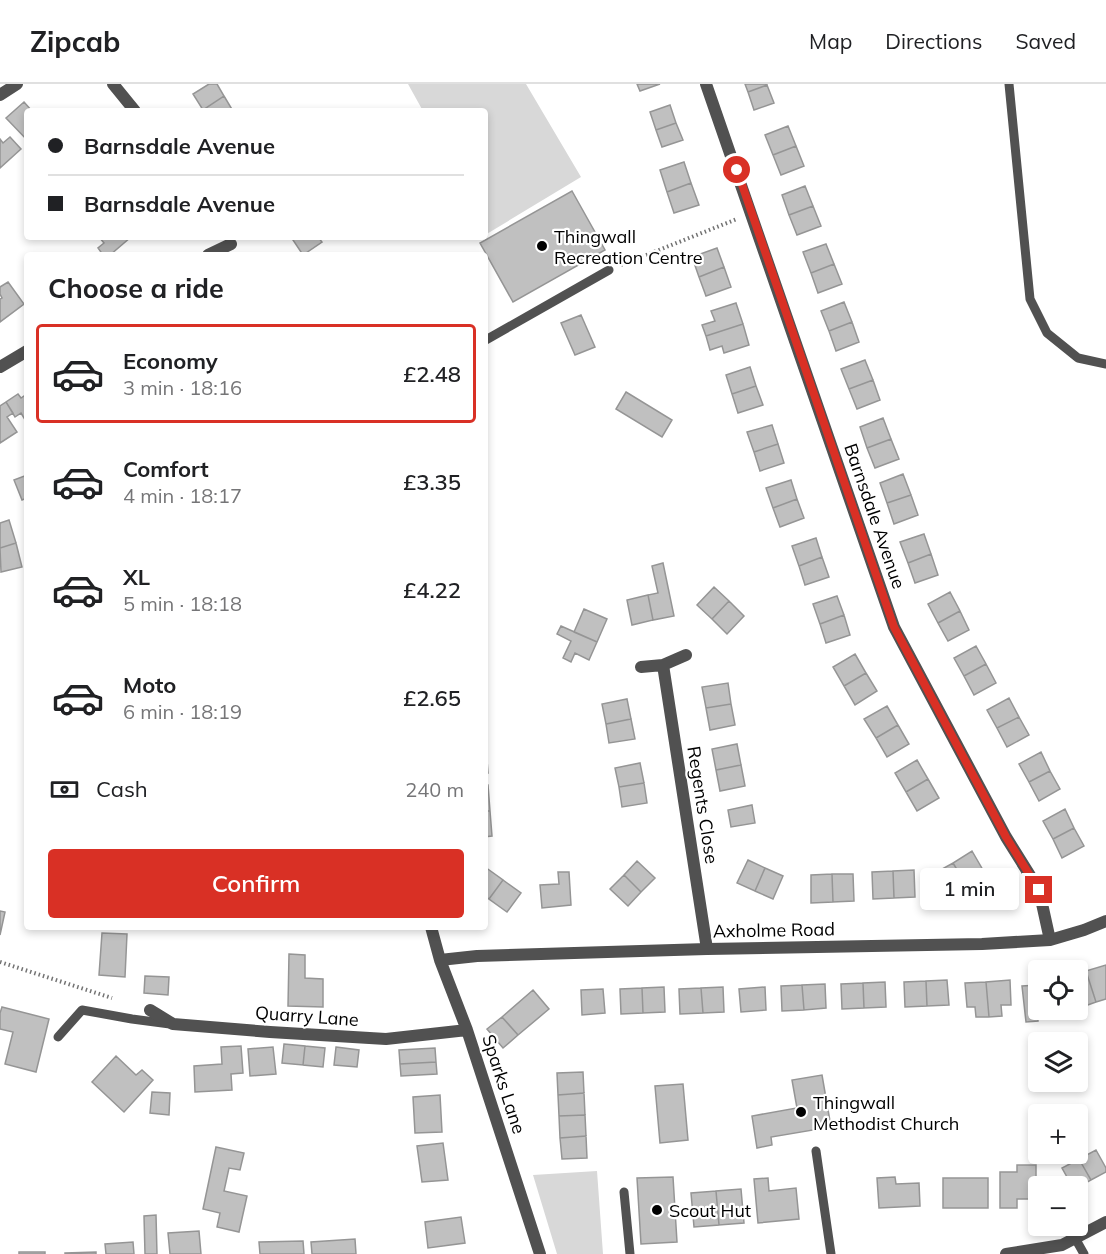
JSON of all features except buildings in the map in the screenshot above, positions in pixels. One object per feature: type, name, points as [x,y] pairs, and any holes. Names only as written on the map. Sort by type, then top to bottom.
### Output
[{"type":"street","points":[[0,95],[17,84]]},
{"type":"street","points":[[113,84],[133,108]]},
{"type":"street","name":"Barnsdale Avenue","points":[[706,84],[894,627],[1006,837],[1039,890],[1050,940]]},
{"type":"street","points":[[212,252],[228,240]]},
{"type":"street","points":[[0,367],[24,353]]},
{"type":"street","points":[[641,667],[663,665],[686,655]]},
{"type":"street","name":"Regents Close","points":[[663,665],[707,950]]},
{"type":"street","name":"Axholme Road","points":[[440,960],[477,956],[982,944],[1050,940],[1106,921]]},
{"type":"street","name":"Sparks Lane","points":[[432,930],[540,1254]]},
{"type":"street","name":"Quarry Lane","points":[[150,1010],[173,1024],[386,1039],[466,1030]]},
{"type":"street","points":[[1006,1254],[1062,1245],[1106,1222]]},
{"type":"lane","points":[[1009,84],[1030,299],[1047,333],[1078,358],[1106,364]]},
{"type":"lane","points":[[488,339],[609,270]]},
{"type":"lane","points":[[58,1036],[82,1010],[173,1024]]},
{"type":"lane","points":[[816,1151],[831,1254]]},
{"type":"lane","points":[[624,1192],[630,1254]]},
{"type":"lane","points":[[1075,1238],[1084,1254]]},
{"type":"path","points":[[609,270],[752,213]]},
{"type":"path","points":[[0,962],[118,1000]]},
{"type":"shaded area","points":[[408,84],[526,84],[581,177],[488,233],[488,108],[421,108]]},
{"type":"shaded area","points":[[597,1171],[603,1254],[557,1254],[533,1175]]},
{"type":"place","name":"Thingwall Recreation Centre","points":[[542,246]]},
{"type":"place","name":"Thingwall Methodist Church","points":[[801,1112]]},
{"type":"place","name":"Scout Hut","points":[[657,1210]]},
{"type":"route","points":[[737,170],[894,627],[1006,837],[1039,890]]}]
